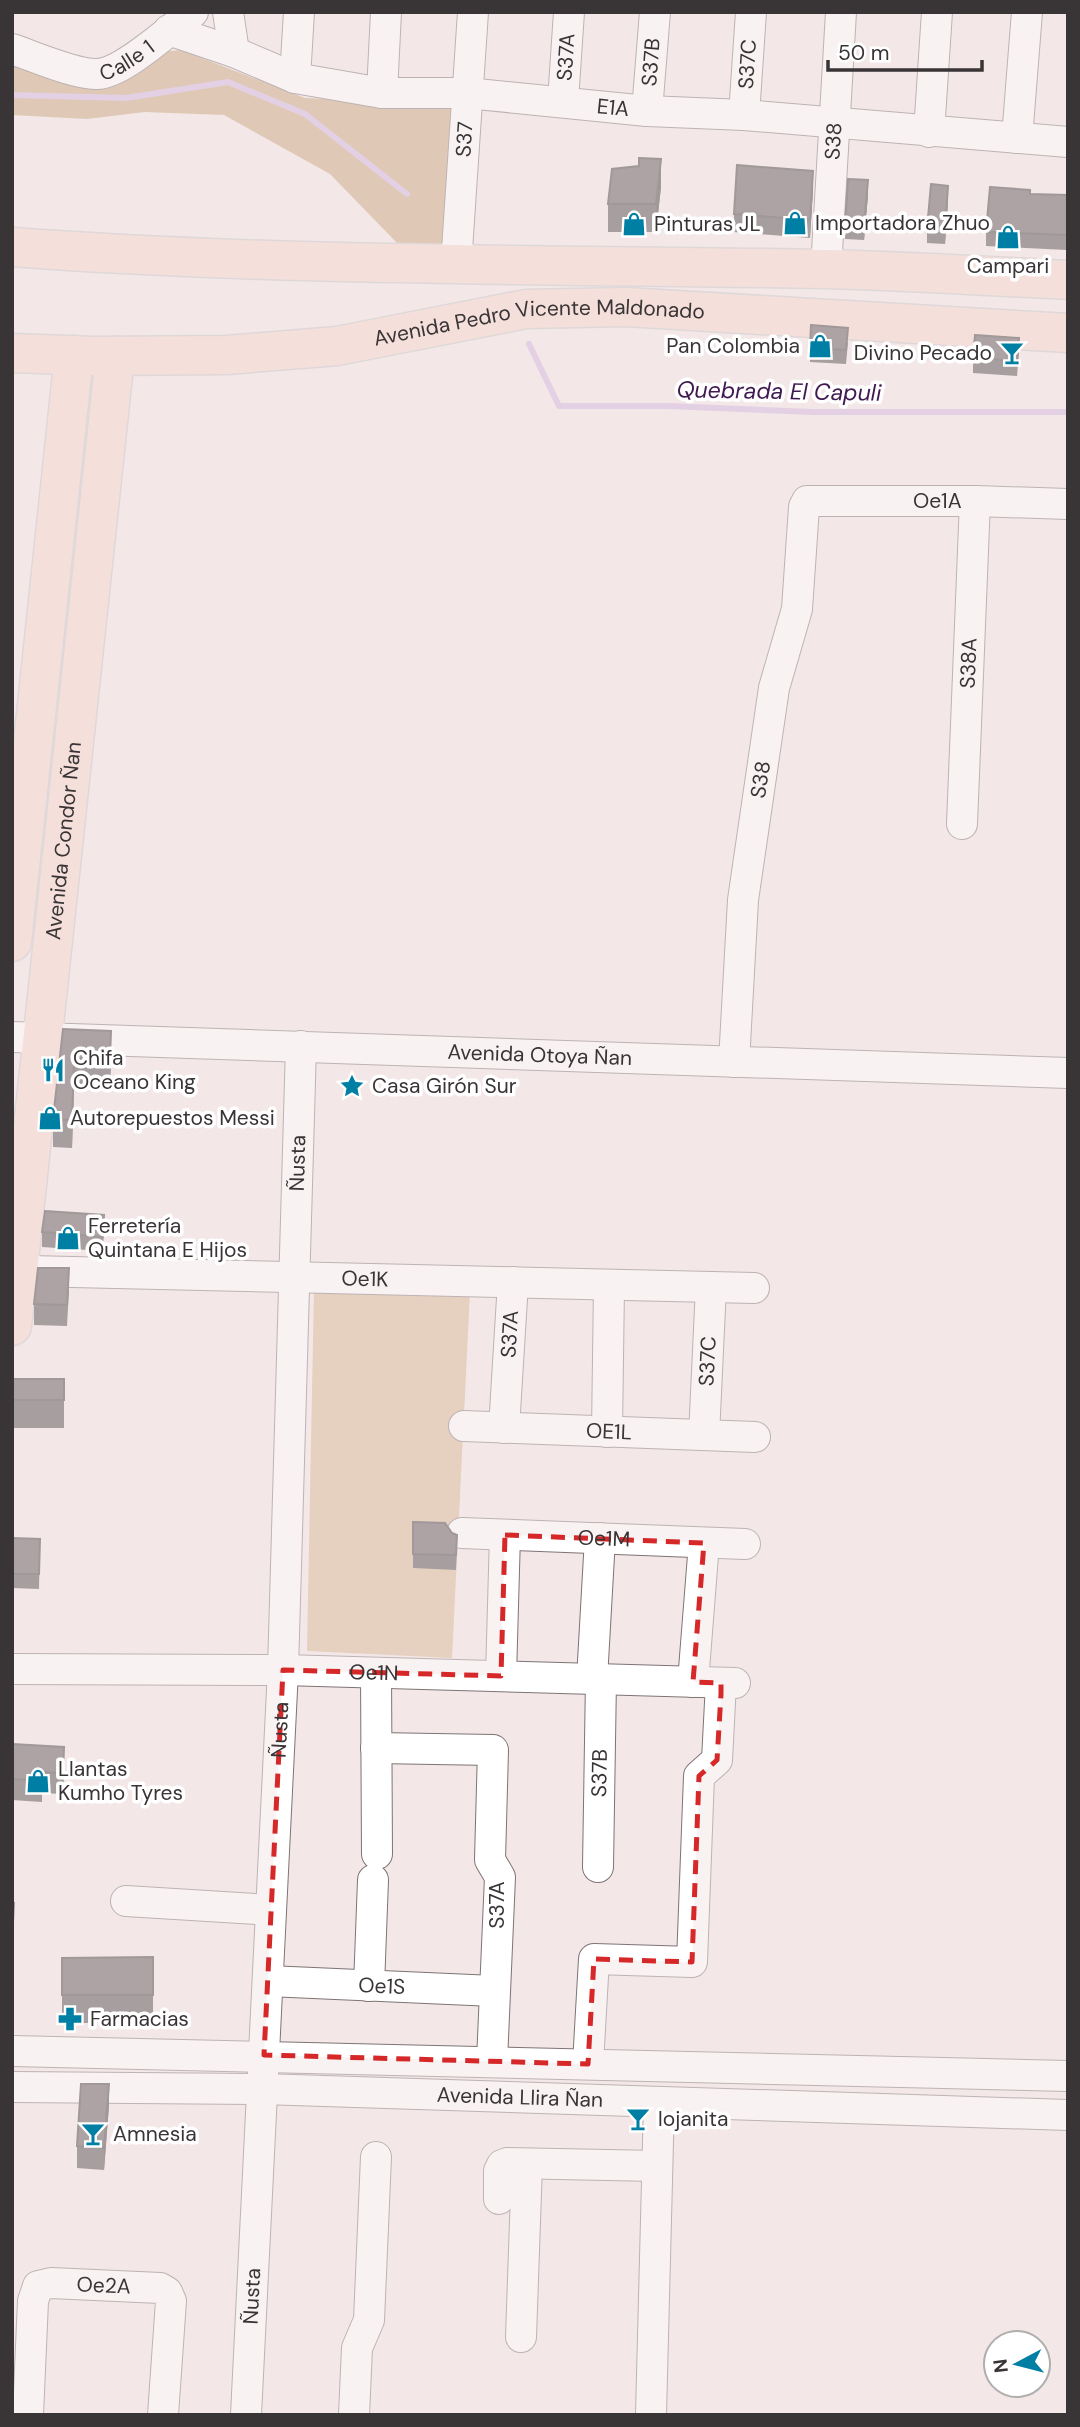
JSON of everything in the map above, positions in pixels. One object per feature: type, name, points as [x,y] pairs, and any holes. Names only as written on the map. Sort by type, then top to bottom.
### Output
[{"type":"main road","points":[[12,247],[77,252],[456,265],[826,269],[1068,280]]},
{"type":"main road","name":"Avenida Pedro Vicente Maldonado","points":[[12,353],[227,355],[337,346],[526,309],[625,307],[1068,333]]},
{"type":"main road","name":"Avenida Condor Ñan","points":[[12,942],[74,355]]},
{"type":"main road","name":"Avenida Condor Ñan","points":[[12,1326],[19,1271],[28,1037],[115,356]]},
{"type":"street","name":"Calle 1","points":[[12,49],[97,75],[118,69],[193,12]]},
{"type":"street","points":[[228,12],[234,52]]},
{"type":"street","points":[[295,78],[299,12]]},
{"type":"street","points":[[382,93],[386,12]]},
{"type":"street","name":"S37","points":[[456,265],[473,12]]},
{"type":"street","name":"S37A","points":[[563,101],[569,12]]},
{"type":"street","name":"S37B","points":[[647,111],[655,12]]},
{"type":"street","name":"S37C","points":[[744,115],[751,12]]},
{"type":"street","name":"S38","points":[[826,269],[841,12]]},
{"type":"street","points":[[929,132],[937,12]]},
{"type":"street","points":[[1017,138],[1027,12]]},
{"type":"street","name":"E1A","points":[[169,30],[234,52],[295,78],[382,93],[467,93],[647,111],[744,115],[1068,142]]},
{"type":"street","name":"S38","points":[[734,1062],[743,900],[774,688],[797,609],[804,507],[807,501]]},
{"type":"street","name":"Oe1A","points":[[807,501],[1068,503]]},
{"type":"street","name":"S38A","points":[[962,824],[975,501]]},
{"type":"street","name":"Avenida Otoya Ñan","points":[[28,1037],[1068,1073]]},
{"type":"street","name":"Ñusta","points":[[246,2415],[284,1670],[301,1046]]},
{"type":"street","name":"Oe1K","points":[[19,1271],[754,1288]]},
{"type":"street","name":"S37A","points":[[505,1428],[513,1282]]},
{"type":"street","points":[[607,1432],[609,1285]]},
{"type":"street","name":"S37C","points":[[704,1435],[711,1287]]},
{"type":"street","name":"OE1L","points":[[464,1426],[755,1437]]},
{"type":"street","name":"Oe1M","points":[[462,1533],[745,1545]]},
{"type":"street","points":[[501,1676],[505,1535]]},
{"type":"street","name":"S37B","points":[[598,1867],[597,1679],[600,1538]]},
{"type":"street","points":[[588,2064],[594,1959],[692,1962],[699,1776],[717,1760],[716,1683],[705,1543]]},
{"type":"street","name":"Oe1N","points":[[12,1669],[284,1670],[716,1683]]},
{"type":"street","points":[[369,1986],[375,1867],[376,1673]]},
{"type":"street","name":"S37A","points":[[376,1748],[493,1750],[490,1860],[500,1877],[492,2061]]},
{"type":"street","points":[[126,1901],[271,1909]]},
{"type":"street","name":"Oe1S","points":[[268,1981],[494,1991]]},
{"type":"street","name":"Avenida Llira Ñan","points":[[12,2051],[1068,2076]]},
{"type":"street","name":"Avenida Llira Ñan","points":[[12,2087],[262,2089],[1068,2115]]},
{"type":"street","points":[[651,2415],[659,2102]]},
{"type":"street","points":[[354,2415],[357,2347],[369,2320],[376,2157]]},
{"type":"street","points":[[521,2337],[527,2164]]},
{"type":"street","points":[[499,2199],[499,2171],[502,2165],[657,2166]]},
{"type":"street","name":"Oe2A","points":[[27,2415],[33,2301],[38,2286],[51,2283],[160,2288],[167,2292],[171,2301],[163,2415]]},
{"type":"street","points":[[12,2413],[27,2415]]},
{"type":"highlighted area","points":[[505,1535],[704,1543],[693,1682],[721,1683],[721,1694],[717,1760],[699,1776],[692,1962],[594,1959],[588,2064],[264,2055],[283,1670],[501,1676]]},
{"type":"shaded area","points":[[181,50],[305,98],[455,105],[448,254],[399,245],[330,174],[224,115],[145,112],[87,119],[12,115],[12,56],[88,78],[161,52]]},
{"type":"shaded area","points":[[314,1289],[470,1292],[452,1658],[307,1651]]},
{"type":"building","points":[[639,158],[661,159],[656,204],[608,204],[612,169],[639,166]]},
{"type":"building","points":[[737,165],[813,171],[810,220],[734,214]]},
{"type":"building","points":[[848,179],[868,180],[864,226],[845,224]]},
{"type":"building","points":[[931,184],[948,186],[945,230],[927,229]]},
{"type":"building","points":[[990,187],[1030,190],[1030,194],[1068,195],[1067,235],[986,232]]},
{"type":"building","points":[[811,325],[848,328],[846,350],[810,348]]},
{"type":"building","points":[[975,335],[1019,338],[1017,361],[973,358]]},
{"type":"building","points":[[63,1029],[111,1031],[110,1059],[74,1058],[72,1120],[53,1119]]},
{"type":"building","points":[[45,1211],[104,1215],[103,1237],[42,1232]]},
{"type":"building","points":[[38,1268],[69,1268],[67,1305],[34,1304]]},
{"type":"building","points":[[13,1379],[64,1379],[64,1400],[13,1400]]},
{"type":"building","points":[[413,1522],[445,1523],[452,1533],[457,1535],[456,1555],[413,1554]]},
{"type":"building","points":[[12,1538],[40,1539],[39,1574],[12,1574]]},
{"type":"building","points":[[12,1744],[64,1747],[63,1773],[42,1772],[42,1781],[12,1779]]},
{"type":"building","points":[[12,1903],[14,1903],[12,1942]]},
{"type":"building","points":[[153,1957],[153,1995],[62,1995],[62,1958]]},
{"type":"building","name":"Amnesia","points":[[81,2084],[109,2084],[104,2148],[77,2146]]},
{"type":"waterway","name":"Quebrada El Capuli","points":[[12,95],[126,98],[228,82],[305,114],[407,194]]},
{"type":"waterway","name":"Quebrada El Capuli","points":[[529,344],[559,406],[669,406],[812,412],[1068,412]]},
{"type":"place","name":"Importadora Zhuo","points":[[795,223]]},
{"type":"place","name":"Pinturas JL","points":[[634,224]]},
{"type":"place","name":"Campari","points":[[1008,237]]},
{"type":"place","name":"Pan Colombia","points":[[820,346]]},
{"type":"place","name":"Divino Pecado","points":[[1012,353]]},
{"type":"place","name":"Chifa Oceano King","points":[[53,1070]]},
{"type":"place","name":"Casa Girón Sur","points":[[352,1086]]},
{"type":"place","name":"Autorepuestos Messi","points":[[50,1118]]},
{"type":"place","name":"Ferretería Quintana E Hijos","points":[[68,1238]]},
{"type":"place","name":"Llantas Kumho Tyres","points":[[38,1781]]},
{"type":"place","name":"Farmacias","points":[[70,2019]]},
{"type":"place","name":"lojanita","points":[[638,2119]]},
{"type":"place","name":"Amnesia","points":[[93,2134]]}]
